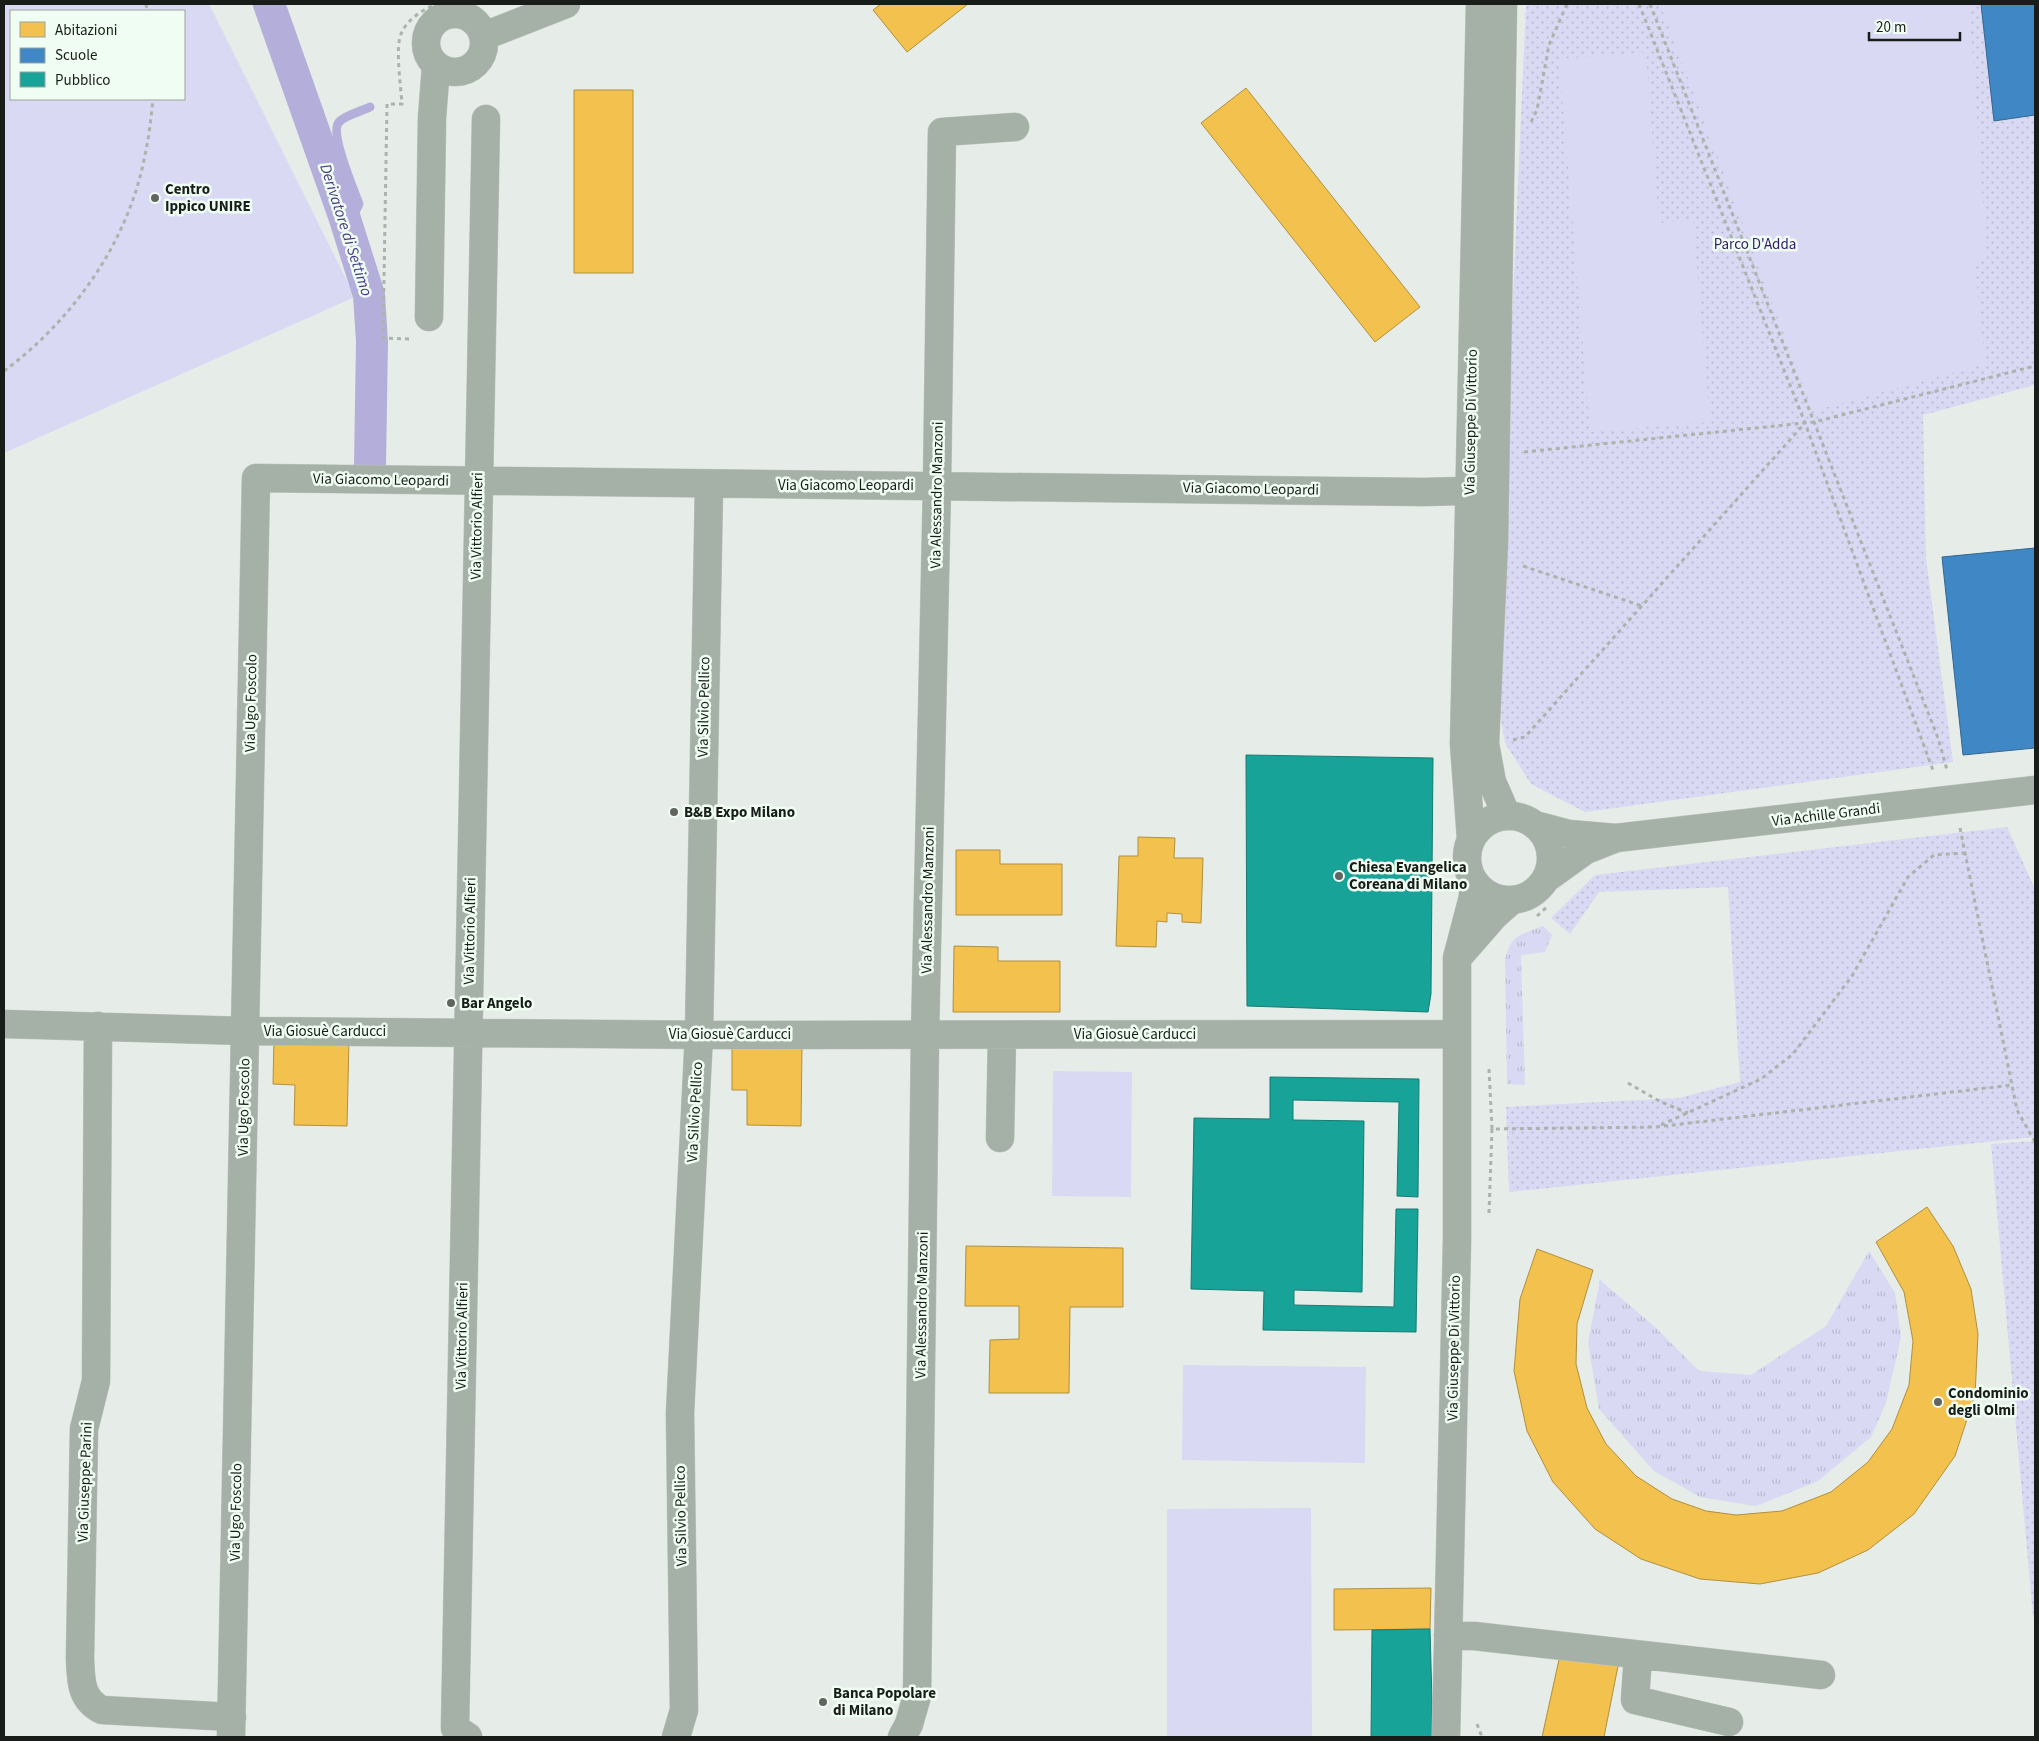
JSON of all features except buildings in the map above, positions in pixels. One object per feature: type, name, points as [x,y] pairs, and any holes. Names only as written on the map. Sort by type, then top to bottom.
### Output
[{"type":"street","points":[[484,36],[566,4]]},
{"type":"street","name":"Via Giuseppe Di Vittorio","points":[[1471,839],[1464,744],[1483,490],[1480,4]]},
{"type":"street","name":"Via Giuseppe Di Vittorio","points":[[1503,4],[1496,452],[1483,490],[1494,542],[1485,744],[1492,782],[1507,816]]},
{"type":"street","points":[[453,14],[467,16],[477,23],[484,36],[484,48],[479,61],[468,70],[458,73],[447,72],[436,66],[426,48],[427,33],[440,18],[453,14]]},
{"type":"street","points":[[428,317],[432,118],[436,66]]},
{"type":"street","name":"Via Vittorio Alfieri","points":[[468,1737],[455,1728],[486,119]]},
{"type":"street","name":"Via Alessandro Manzoni","points":[[902,1737],[909,1724],[918,1696],[925,1035],[937,484],[942,132],[1015,127]]},
{"type":"street","name":"Via Giacomo Leopardi","points":[[256,478],[709,485],[937,484],[1424,492],[1483,490]]},
{"type":"street","name":"Via Ugo Foscolo","points":[[231,1727],[256,478]]},
{"type":"street","name":"Via Silvio Pellico","points":[[676,1737],[684,1710],[680,1413],[699,1034],[709,485]]},
{"type":"street","name":"Via Achille Grandi","points":[[1535,825],[1569,834],[1616,838],[1952,809],[2035,790]]},
{"type":"street","points":[[1457,958],[1494,916],[1511,901],[1538,890],[1547,878],[1551,864],[1550,850],[1544,835],[1535,825],[1522,818],[1507,816],[1493,819],[1480,827],[1471,839],[1467,853],[1467,868],[1473,881],[1483,892],[1496,899],[1511,901]]},
{"type":"street","name":"Via Achille Grandi","points":[[1547,878],[1586,850],[1616,838]]},
{"type":"street","name":"Via Giuseppe Di Vittorio","points":[[1446,1737],[1457,1240],[1457,958],[1473,897],[1473,881]]},
{"type":"street","name":"Via Giosuè Carducci","points":[[4,1024],[245,1031],[925,1035],[1457,1034]]},
{"type":"street","name":"Via Giuseppe Parini","points":[[98,1026],[96,1380],[84,1428],[81,1685],[87,1699],[102,1710],[231,1727]]},
{"type":"street","points":[[1000,1138],[1002,1035]]},
{"type":"street","points":[[1448,1635],[1519,1641],[1821,1675]]},
{"type":"street","points":[[1638,1655],[1635,1700],[1729,1722]]},
{"type":"path","points":[[412,339],[383,338],[387,104],[402,104],[399,60],[400,34],[417,13],[435,4]]},
{"type":"path","points":[[1502,131],[1520,129],[1532,122],[1537,110],[1549,45],[1567,4]]},
{"type":"path","points":[[1639,4],[1805,423],[1927,750],[1952,809],[1966,853],[2017,1110],[2035,1142]]},
{"type":"path","points":[[1650,4],[1938,738],[1952,809]]},
{"type":"path","points":[[4,371],[27,354],[68,312],[102,264],[128,213],[142,166],[153,100]]},
{"type":"path","points":[[1496,452],[1506,454],[1814,422],[2035,366]]},
{"type":"path","points":[[1504,743],[1525,737],[1805,423]]},
{"type":"path","points":[[1494,542],[1510,562],[1642,606]]},
{"type":"path","points":[[1656,1127],[1760,1079],[1793,1054],[1852,976],[1908,877],[1934,855],[1966,853]]},
{"type":"path","points":[[1535,917],[1550,905]]},
{"type":"path","points":[[1488,1068],[1492,1129],[1656,1127],[2012,1085]]},
{"type":"path","points":[[1628,1083],[1661,1102],[1688,1113]]},
{"type":"green space","name":"Centro Ippico UNIRE","points":[[4,4],[209,4],[355,297],[4,453]]},
{"type":"green space","name":"Parco D'Adda","points":[[1526,4],[2035,4],[2035,385],[1923,415],[1926,558],[1953,762],[1585,812],[1531,784],[1505,743],[1498,702],[1506,453]]},
{"type":"green space","points":[[1660,4],[1969,4],[1987,259],[1975,265],[1985,364],[1813,411]]},
{"type":"green space","points":[[1646,52],[1659,223],[1693,220],[1710,422],[1590,432],[1559,59]]},
{"type":"green space","points":[[2007,827],[2035,889],[2035,1137],[1509,1192],[1506,1107],[1679,1098],[1740,1082],[1728,887],[1599,892],[1570,934],[1551,918],[1595,875]]},
{"type":"green space","points":[[1543,926],[1552,935],[1545,952],[1521,955],[1525,1085],[1507,1084],[1505,960],[1514,940],[1522,934]]},
{"type":"green space","points":[[1053,1071],[1132,1072],[1131,1197],[1052,1196]]},
{"type":"green space","points":[[2035,1141],[2035,1617],[2033,1617],[1991,1144]]},
{"type":"green space","points":[[1869,1251],[1895,1293],[1901,1337],[1886,1403],[1871,1437],[1818,1481],[1756,1506],[1700,1497],[1654,1471],[1599,1409],[1588,1343],[1600,1280],[1654,1326],[1699,1371],[1751,1375],[1826,1326]]},
{"type":"green space","points":[[1183,1365],[1366,1367],[1365,1463],[1182,1460]]},
{"type":"green space","points":[[1311,1508],[1312,1737],[1167,1737],[1167,1509]]},
{"type":"waterway","name":"Derivatore di Settimo","points":[[269,4],[344,216],[369,295],[372,342],[370,465]]},
{"type":"waterway","points":[[344,216],[356,210],[359,204],[340,149],[337,128],[339,122],[345,117],[370,107]]},
{"type":"place","name":"Centro Ippico UNIRE","points":[[155,198]]},
{"type":"place","name":"B&B Expo Milano","points":[[674,812]]},
{"type":"place","name":"Chiesa Evangelica Coreana di Milano","points":[[1339,876]]},
{"type":"place","name":"Bar Angelo","points":[[451,1003]]},
{"type":"place","name":"Condominio degli Olmi","points":[[1938,1402]]},
{"type":"place","name":"Banca Popolare di Milano","points":[[823,1702]]}]
